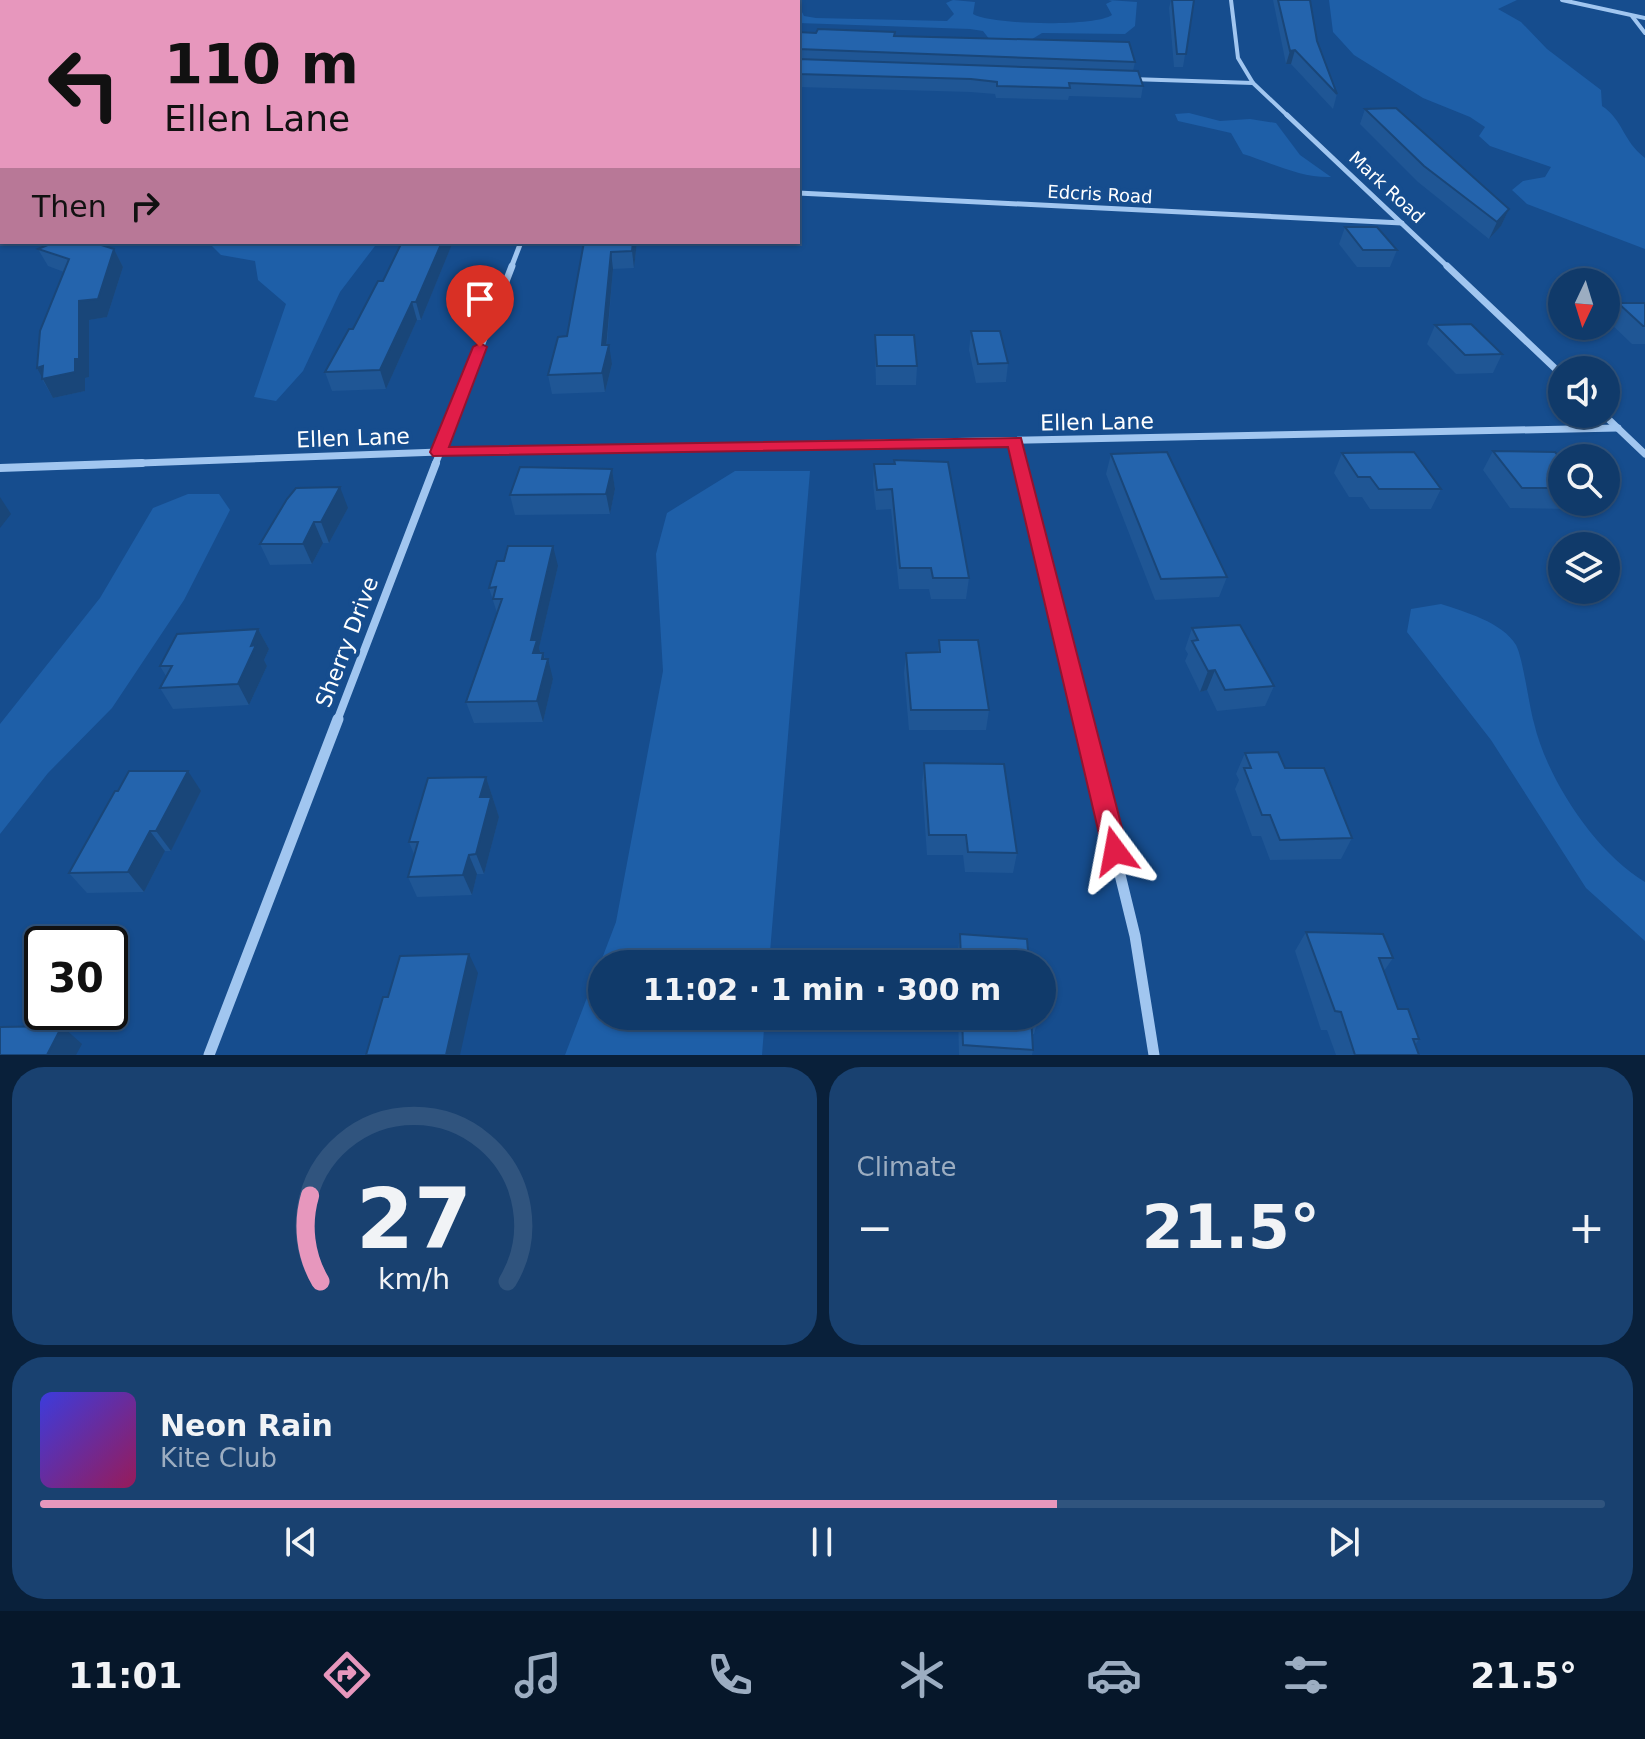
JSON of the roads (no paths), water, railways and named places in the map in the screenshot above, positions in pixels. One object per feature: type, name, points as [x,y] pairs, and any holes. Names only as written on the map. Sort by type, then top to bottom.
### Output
[{"type":"street","name":"Mark Road","points":[[1231,0],[1238,58],[1253,83],[1548,362]]},
{"type":"street","points":[[1562,0],[1645,18]]},
{"type":"street","points":[[1632,16],[1645,33]]},
{"type":"street","points":[[1116,79],[1253,83]]},
{"type":"street","name":"Edcris Road","points":[[800,193],[1402,223]]},
{"type":"street","name":"Sherry Drive","points":[[209,1055],[520,244]]},
{"type":"street","points":[[1618,428],[1645,454]]},
{"type":"street","name":"Ellen Lane","points":[[0,468],[439,452],[1618,428]]},
{"type":"street","points":[[1015,442],[1135,936],[1154,1055]]}]
